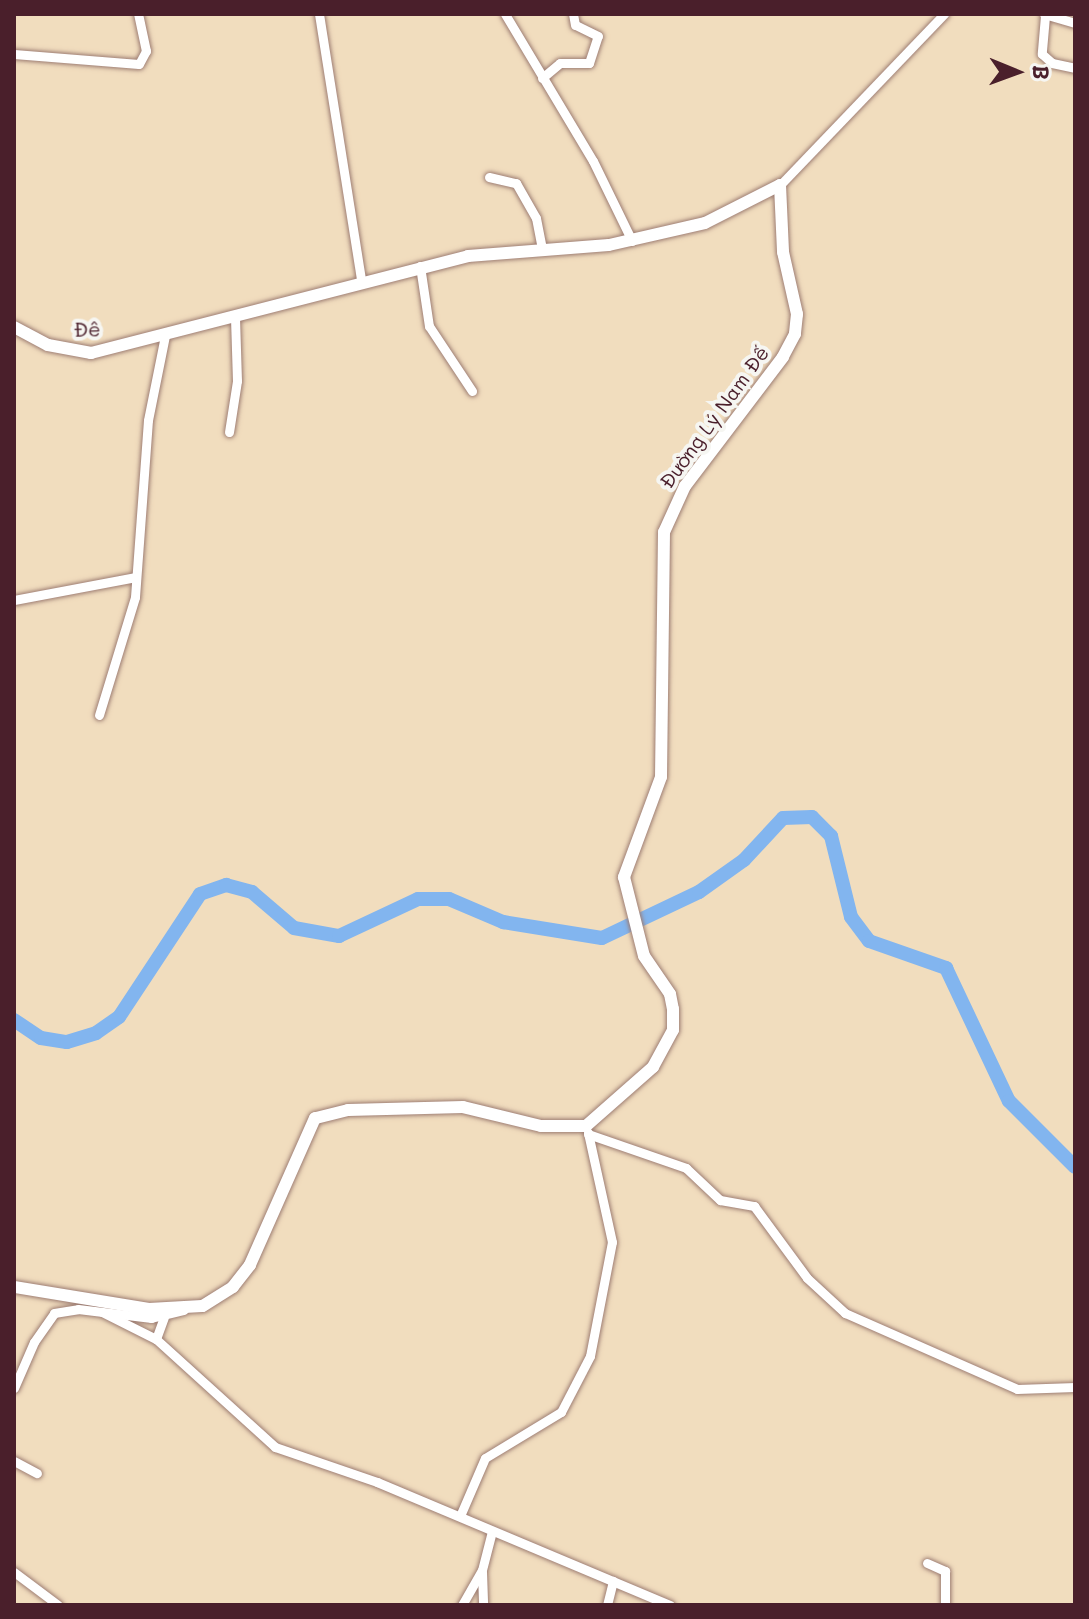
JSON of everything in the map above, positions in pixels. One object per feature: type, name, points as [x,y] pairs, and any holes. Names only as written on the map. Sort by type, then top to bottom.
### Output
[{"type":"main road","name":"Đê","points":[[14,327],[72,352],[165,336],[420,266],[632,241],[715,220],[780,185]]},
{"type":"main road","name":"Đường Lý Nam Đế","points":[[587,1130],[653,1067],[673,1030],[670,994],[642,951],[627,904],[624,868],[661,777],[664,532],[685,486],[795,334],[780,185]]},
{"type":"main road","points":[[14,1287],[184,1310],[219,1299],[242,1277],[309,1124],[322,1114],[463,1107],[541,1126],[587,1130]]},
{"type":"street","points":[[14,54],[139,64],[146,51],[138,14]]},
{"type":"street","points":[[319,14],[361,280]]},
{"type":"street","points":[[505,14],[593,161],[632,241]]},
{"type":"street","points":[[542,78],[560,63],[589,63],[598,36],[575,25],[573,14]]},
{"type":"street","points":[[780,185],[944,14]]},
{"type":"street","points":[[1075,23],[1045,15],[1042,54],[1052,63],[1075,68]]},
{"type":"street","points":[[489,177],[516,183],[536,218],[542,250]]},
{"type":"street","points":[[420,266],[429,326],[472,391]]},
{"type":"street","points":[[229,432],[237,381],[235,316]]},
{"type":"street","points":[[99,715],[132,607],[148,420],[165,336]]},
{"type":"street","points":[[14,600],[122,583],[136,577]]},
{"type":"street","points":[[587,1130],[686,1168],[720,1200],[754,1206],[807,1278],[845,1313],[1017,1389],[1075,1387]]},
{"type":"street","points":[[460,1516],[485,1458],[561,1412],[590,1356],[612,1242],[587,1130]]},
{"type":"street","points":[[14,1388],[48,1317],[62,1310],[164,1317],[184,1310]]},
{"type":"street","points":[[102,1312],[156,1339],[275,1447],[460,1516],[670,1605]]},
{"type":"street","points":[[156,1339],[164,1317]]},
{"type":"street","points":[[14,1461],[37,1473]]},
{"type":"street","points":[[462,1605],[482,1570],[492,1531]]},
{"type":"street","points":[[927,1563],[939,1564],[945,1571],[945,1605]]},
{"type":"street","points":[[482,1570],[483,1605]]},
{"type":"street","points":[[14,1572],[58,1605]]},
{"type":"street","points":[[607,1605],[613,1581]]},
{"type":"waterway","points":[[14,1020],[41,1038],[67,1042],[96,1033],[119,1017],[200,894],[226,885],[252,892],[294,928],[339,936],[418,899],[449,899],[503,922],[602,938],[699,892],[744,860],[783,818],[812,817],[831,836],[851,917],[869,941],[946,968],[1009,1101],[1075,1167]]}]
